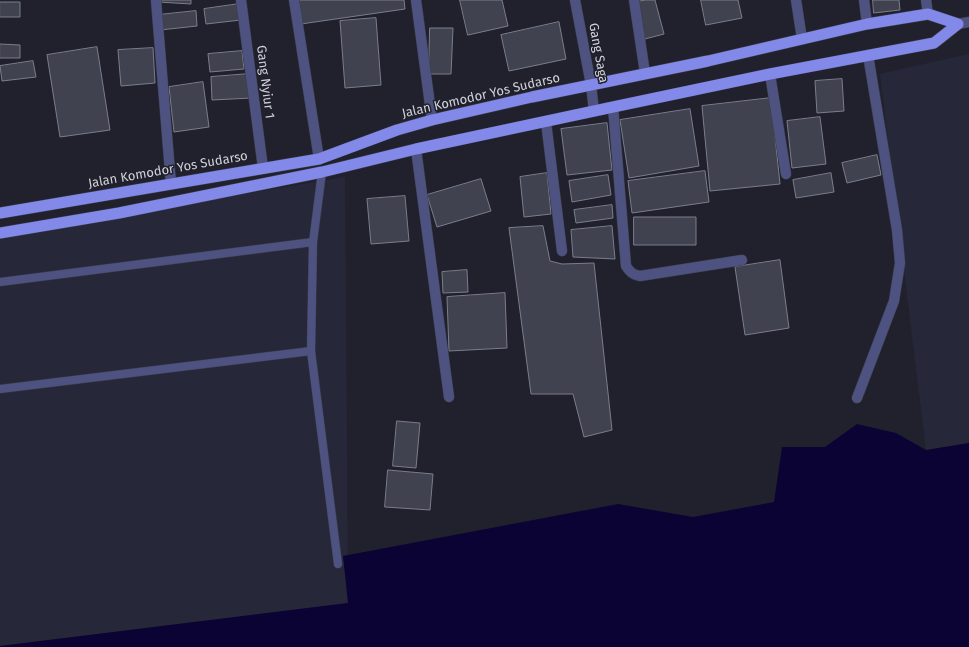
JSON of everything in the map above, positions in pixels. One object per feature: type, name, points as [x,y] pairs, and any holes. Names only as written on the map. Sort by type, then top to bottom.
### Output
[{"type":"highway","name":"Jalan Komodor Yos Sudarso","points":[[0,214],[319,159],[397,130],[432,120],[591,85],[645,70],[708,61],[867,24],[928,14],[964,23]]},
{"type":"highway","points":[[0,233],[119,213],[322,172],[416,149],[546,122],[613,106],[868,55],[934,44],[964,23]]},
{"type":"street","points":[[156,0],[171,184]]},
{"type":"street","name":"Gang Nyiur 1","points":[[242,0],[263,168]]},
{"type":"street","points":[[294,0],[319,159]]},
{"type":"street","points":[[416,0],[432,120]]},
{"type":"street","name":"Gang Saga","points":[[575,0],[591,85],[594,111]]},
{"type":"street","points":[[634,0],[645,70]]},
{"type":"street","points":[[796,0],[802,39]]},
{"type":"street","points":[[864,0],[867,24]]},
{"type":"street","points":[[926,0],[928,14]]},
{"type":"street","points":[[857,398],[894,301],[900,263],[897,230],[868,55]]},
{"type":"street","points":[[770,74],[786,174]]},
{"type":"street","points":[[613,106],[626,266],[629,270],[633,274],[640,276],[742,260]]},
{"type":"street","points":[[546,122],[562,251]]},
{"type":"street","points":[[416,149],[449,397]]},
{"type":"lane","points":[[322,172],[313,242],[311,351],[338,564]]},
{"type":"lane","points":[[0,282],[313,242]]},
{"type":"lane","points":[[0,389],[311,351]]},
{"type":"shaded area","points":[[969,54],[969,443],[926,450],[880,74]]},
{"type":"shaded area","points":[[345,177],[348,603],[0,646],[0,235]]},
{"type":"shaded area","points":[[857,424],[896,433],[926,450],[969,443],[969,647],[0,647],[348,603],[343,556],[618,504],[693,517],[774,502],[782,447],[825,447]]},
{"type":"building","points":[[158,0],[191,0],[191,4],[158,2]]},
{"type":"building","points":[[298,0],[404,0],[405,9],[301,24]]},
{"type":"building","points":[[460,0],[502,0],[508,26],[468,35]]},
{"type":"building","points":[[655,0],[664,34],[645,39],[636,2]]},
{"type":"building","points":[[701,0],[738,0],[742,18],[706,25]]},
{"type":"building","points":[[873,0],[899,0],[900,10],[874,13]]},
{"type":"building","points":[[0,2],[20,2],[20,17],[0,17]]},
{"type":"building","points":[[239,4],[241,20],[206,24],[204,9]]},
{"type":"building","points":[[196,11],[197,26],[160,30],[158,15]]},
{"type":"building","points":[[376,18],[381,85],[345,88],[340,21]]},
{"type":"building","points":[[559,22],[566,59],[509,71],[501,35]]},
{"type":"building","points":[[430,28],[453,28],[451,74],[429,74]]},
{"type":"building","points":[[0,44],[20,45],[20,58],[0,58]]},
{"type":"building","points":[[97,47],[110,130],[60,137],[47,55]]},
{"type":"building","points":[[153,48],[155,83],[121,86],[118,50]]},
{"type":"building","points":[[242,51],[244,69],[210,72],[208,54]]},
{"type":"building","points":[[33,61],[36,77],[2,81],[0,66]]},
{"type":"building","points":[[249,74],[251,98],[212,100],[211,77]]},
{"type":"building","points":[[842,79],[844,111],[817,113],[815,81]]},
{"type":"building","points":[[203,82],[209,127],[174,132],[169,87]]},
{"type":"building","points":[[771,98],[780,184],[710,191],[702,106]]},
{"type":"building","points":[[690,109],[699,166],[629,178],[620,120]]},
{"type":"building","points":[[820,117],[826,164],[792,168],[787,121]]},
{"type":"building","points":[[607,123],[612,170],[567,175],[561,129]]},
{"type":"building","points":[[877,155],[881,175],[847,183],[842,163]]},
{"type":"building","points":[[705,171],[709,202],[632,213],[628,181]]},
{"type":"building","points":[[547,173],[551,214],[524,217],[520,177]]},
{"type":"building","points":[[831,173],[834,192],[796,198],[793,180]]},
{"type":"building","points":[[608,175],[611,195],[572,202],[569,181]]},
{"type":"building","points":[[481,179],[491,211],[437,227],[427,195]]},
{"type":"building","points":[[405,196],[409,241],[371,244],[367,199]]},
{"type":"building","points":[[612,205],[613,218],[576,223],[574,210]]},
{"type":"building","points":[[634,217],[696,217],[696,245],[634,245]]},
{"type":"building","points":[[543,226],[550,261],[562,264],[594,263],[612,430],[584,437],[573,394],[531,394],[509,228]]},
{"type":"building","points":[[612,226],[615,259],[573,257],[571,230]]},
{"type":"building","points":[[780,260],[789,328],[745,335],[735,267]]},
{"type":"building","points":[[467,270],[468,292],[443,293],[442,272]]},
{"type":"building","points":[[505,293],[507,348],[449,351],[447,297]]},
{"type":"building","points":[[397,421],[420,423],[416,468],[393,466]]},
{"type":"building","points":[[388,470],[433,474],[430,510],[385,507]]}]
